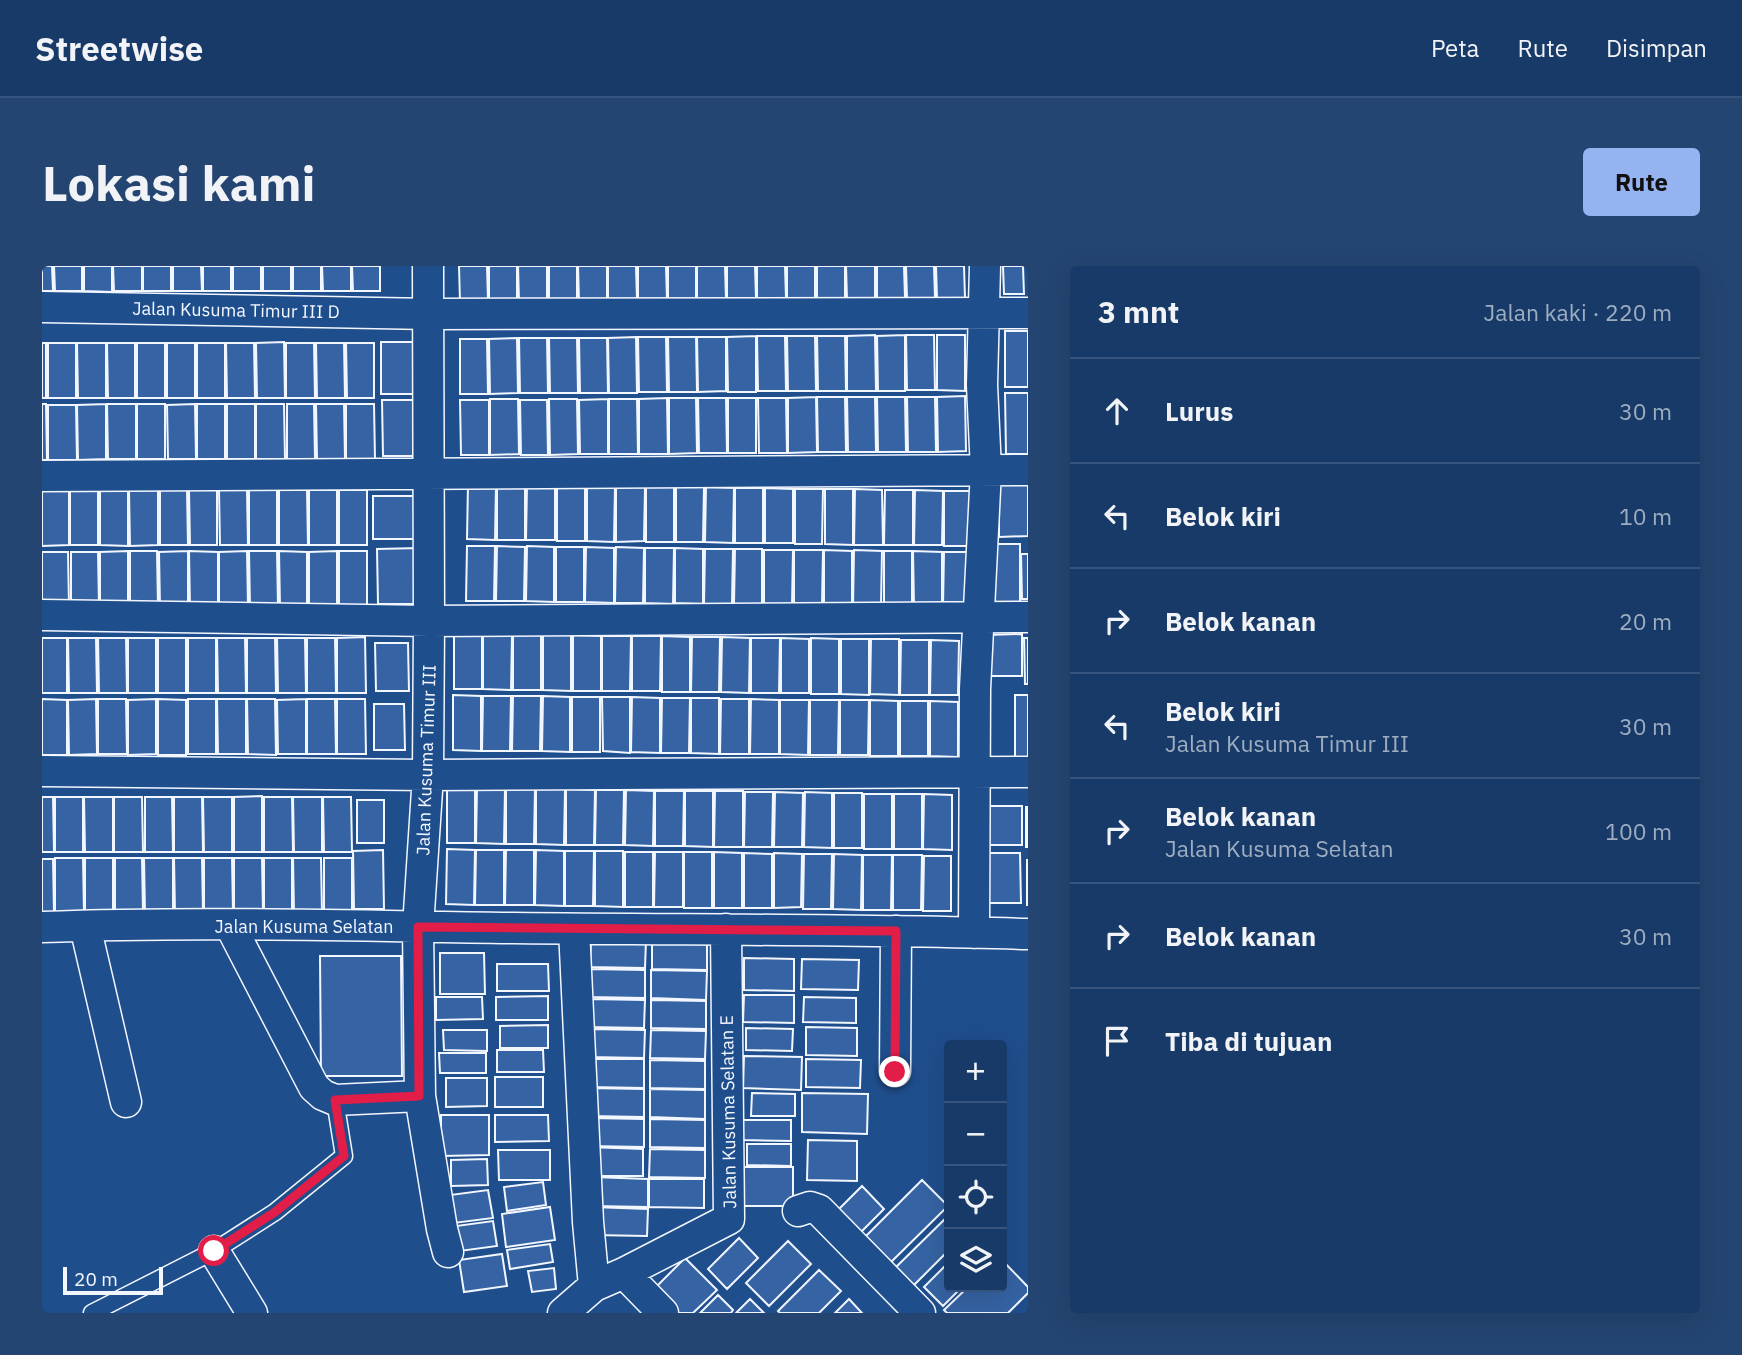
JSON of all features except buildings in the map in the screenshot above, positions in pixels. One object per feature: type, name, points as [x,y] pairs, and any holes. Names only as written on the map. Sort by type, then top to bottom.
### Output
[{"type":"street","name":"Jalan Kusuma Timur III","points":[[428,266],[428,775],[418,927],[419,1096],[448,1252]]},
{"type":"street","points":[[974,933],[975,689],[986,470],[982,385],[985,266]]},
{"type":"street","name":"Jalan Kusuma Timur III D","points":[[42,307],[430,314],[1028,313]]},
{"type":"street","points":[[42,476],[1028,470]]},
{"type":"street","points":[[42,615],[429,621],[1028,617]]},
{"type":"street","points":[[42,771],[428,775],[1028,772]]},
{"type":"street","points":[[230,925],[314,1087],[335,1100],[419,1096]]},
{"type":"street","name":"Jalan Kusuma Selatan","points":[[42,928],[230,925],[1028,934]]},
{"type":"street","points":[[85,926],[126,1102]]},
{"type":"street","points":[[574,929],[594,1286]]},
{"type":"street","name":"Jalan Kusuma Selatan E","points":[[624,1273],[729,1219],[726,929]]},
{"type":"street","points":[[895,1072],[896,931]]},
{"type":"street","points":[[798,1212],[810,1207],[819,1210],[920,1313]]},
{"type":"street","points":[[214,1251],[253,1313]]},
{"type":"street","points":[[563,1313],[594,1286],[624,1273],[663,1313]]},
{"type":"lane","points":[[92,1313],[214,1251],[275,1212],[344,1156],[335,1100]]},
{"type":"route","points":[[214,1251],[275,1212],[344,1156],[335,1100],[419,1096],[418,927],[896,931],[895,1072]]}]
